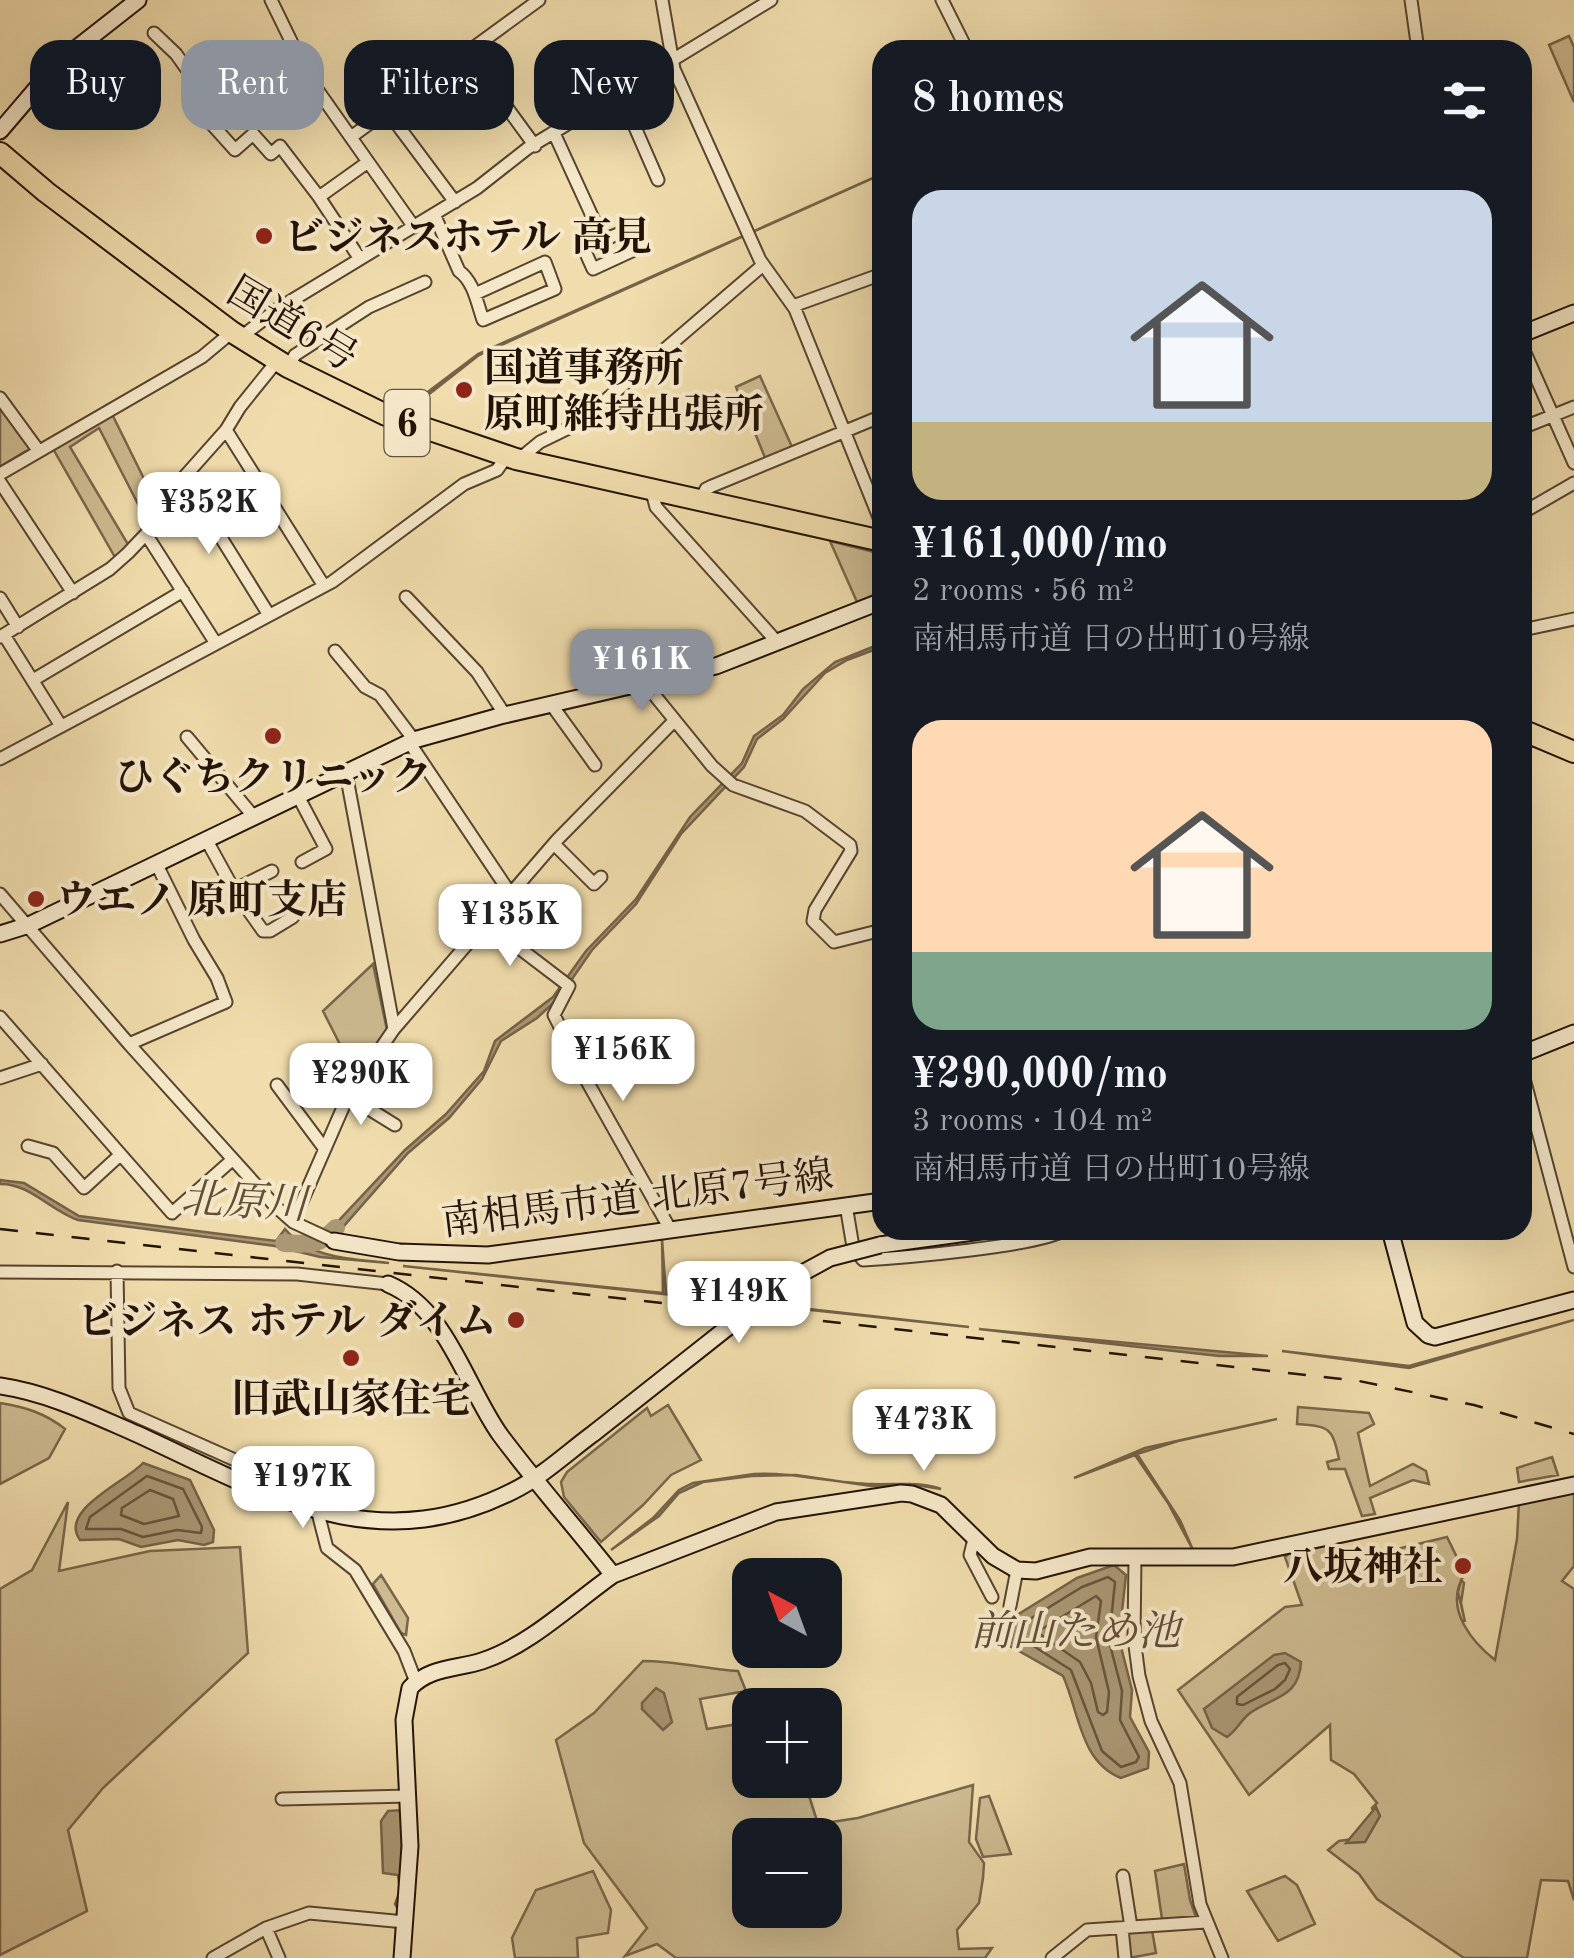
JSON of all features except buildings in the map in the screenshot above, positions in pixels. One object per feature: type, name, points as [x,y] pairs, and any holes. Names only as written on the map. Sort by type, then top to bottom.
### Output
[{"type":"highway","name":"国道6号","points":[[0,153],[46,192],[237,334],[283,364],[386,415],[513,458],[652,492],[872,532]]},
{"type":"highway","points":[[1532,740],[1574,752]]},
{"type":"street","points":[[0,130],[59,62],[138,0]]},
{"type":"street","points":[[271,0],[309,78],[414,226]]},
{"type":"street","points":[[662,0],[669,40]]},
{"type":"street","points":[[674,60],[771,0]]},
{"type":"street","points":[[942,0],[962,40]]},
{"type":"street","points":[[1411,0],[1417,40]]},
{"type":"street","points":[[485,40],[536,1]]},
{"type":"street","points":[[154,33],[176,54],[208,100],[199,110],[235,150],[253,134],[271,154],[280,146],[360,259]]},
{"type":"street","points":[[674,65],[764,265],[793,306],[847,431],[872,505]]},
{"type":"street","points":[[514,117],[535,146]]},
{"type":"street","points":[[351,137],[361,130]]},
{"type":"street","points":[[401,130],[454,202]]},
{"type":"street","points":[[0,474],[202,357],[454,202],[559,130]]},
{"type":"street","points":[[636,130],[658,180]]},
{"type":"street","points":[[554,133],[602,240]]},
{"type":"street","points":[[318,196],[368,162]]},
{"type":"street","points":[[434,214],[459,271],[466,276],[482,320],[555,288],[545,262],[474,294]]},
{"type":"street","points":[[0,759],[324,586],[464,484],[497,470],[587,416],[764,265]]},
{"type":"street","points":[[793,306],[872,278]]},
{"type":"street","points":[[60,726],[2,636],[110,569],[146,534],[170,493],[226,430],[240,407],[283,364],[369,307],[425,282]]},
{"type":"street","points":[[1532,330],[1574,313]]},
{"type":"street","points":[[1532,369],[1571,458]]},
{"type":"street","points":[[0,398],[38,450]]},
{"type":"street","points":[[1532,424],[1574,407]]},
{"type":"street","points":[[700,502],[712,486],[872,420]]},
{"type":"street","points":[[226,430],[324,586]]},
{"type":"street","points":[[184,478],[269,615]]},
{"type":"street","points":[[0,482],[72,593]]},
{"type":"street","points":[[1532,507],[1574,483]]},
{"type":"street","points":[[652,492],[656,507],[777,642]]},
{"type":"street","points":[[146,534],[215,642]]},
{"type":"street","points":[[33,680],[182,592]]},
{"type":"street","points":[[406,597],[486,682],[505,715]]},
{"type":"street","points":[[0,598],[18,626]]},
{"type":"street","points":[[0,934],[29,925],[412,741],[716,666],[872,605]]},
{"type":"street","points":[[1532,628],[1574,618]]},
{"type":"street","points":[[335,651],[365,687],[380,695],[510,893]]},
{"type":"street","points":[[643,681],[728,781],[805,811],[850,845],[848,858],[812,916],[813,921],[834,942],[872,932]]},
{"type":"street","points":[[551,704],[595,765]]},
{"type":"street","points":[[294,1222],[348,1096],[394,1029],[554,844],[674,721]]},
{"type":"street","points":[[187,736],[254,817]]},
{"type":"street","points":[[346,773],[394,1029]]},
{"type":"street","points":[[298,796],[326,849],[302,862]]},
{"type":"street","points":[[206,839],[234,890],[263,931],[293,917]]},
{"type":"street","points":[[554,844],[594,884],[600,877]]},
{"type":"street","points":[[129,1044],[226,1002],[156,863]]},
{"type":"street","points":[[234,890],[272,871]]},
{"type":"street","points":[[0,894],[232,1160],[294,1222],[334,1241]]},
{"type":"street","points":[[485,922],[566,984],[554,1015],[670,1229]]},
{"type":"street","points":[[0,1017],[172,1213],[232,1160]]},
{"type":"street","points":[[1532,1050],[1574,1034]]},
{"type":"street","points":[[0,1078],[42,1064]]},
{"type":"street","points":[[277,1085],[324,1148]]},
{"type":"street","points":[[348,1096],[395,1125]]},
{"type":"street","points":[[1532,1109],[1574,1267]]},
{"type":"street","points":[[28,1146],[53,1153],[84,1188],[120,1155]]},
{"type":"street","name":"南相馬市道 北原7号線","points":[[334,1241],[399,1252],[488,1255],[872,1201]]},
{"type":"street","points":[[846,1205],[853,1247],[863,1260],[915,1257],[1032,1240]]},
{"type":"street","points":[[0,1386],[127,1422],[314,1511],[392,1520],[435,1517],[480,1505],[535,1478],[784,1282],[830,1258],[911,1240]]},
{"type":"street","points":[[1393,1240],[1415,1323],[1428,1336],[1574,1300]]},
{"type":"street","points":[[116,1271],[119,1388],[127,1422]]},
{"type":"street","points":[[0,1272],[298,1274],[388,1284],[406,1293],[436,1326],[479,1402],[612,1575]]},
{"type":"street","points":[[402,1958],[410,1846],[405,1704],[416,1682],[430,1673],[477,1662],[505,1650],[612,1575],[776,1512],[901,1493],[941,1504],[993,1556],[1017,1570],[1050,1570],[1090,1557],[1233,1557],[1574,1485]]},
{"type":"street","points":[[314,1511],[327,1548],[355,1570],[404,1651],[416,1682]]},
{"type":"street","points":[[974,1539],[970,1555],[992,1597]]},
{"type":"street","points":[[1135,1558],[1134,1638],[1138,1676],[1151,1721],[1180,1783],[1198,1892],[1222,1958]]},
{"type":"street","points":[[1010,1606],[1017,1570]]},
{"type":"street","points":[[282,1799],[409,1796]]},
{"type":"street","points":[[1123,1876],[1125,1958]]},
{"type":"street","points":[[213,1958],[266,1928],[309,1914],[405,1922]]},
{"type":"street","points":[[1052,1958],[1087,1930],[1206,1922]]},
{"type":"street","points":[[266,1928],[279,1958]]},
{"type":"shaded area","points":[[1569,36],[1574,47],[1574,102],[1549,45]]},
{"type":"shaded area","points":[[760,376],[793,449],[766,460],[736,387]]},
{"type":"shaded area","points":[[0,403],[31,448],[0,467]]},
{"type":"shaded area","points":[[111,412],[153,497],[139,506],[99,428],[70,447],[129,546],[116,559],[52,447]]},
{"type":"shaded area","points":[[830,541],[872,552],[872,596],[857,602]]},
{"type":"shaded area","points":[[373,964],[387,1030],[356,1076],[323,1011]]},
{"type":"shaded area","points":[[0,1403],[34,1412],[65,1429],[49,1458],[0,1484]]},
{"type":"shaded area","points":[[668,1405],[701,1460],[671,1475],[601,1542],[564,1497],[561,1482],[567,1472],[647,1408],[651,1416]]},
{"type":"shaded area","points":[[1298,1407],[1369,1413],[1374,1424],[1358,1433],[1370,1486],[1413,1464],[1426,1471],[1429,1484],[1413,1480],[1370,1498],[1375,1514],[1362,1516],[1345,1469],[1329,1469],[1327,1462],[1339,1459],[1331,1434],[1323,1428],[1297,1424]]},
{"type":"shaded area","points":[[1552,1457],[1558,1475],[1519,1482],[1517,1468]]},
{"type":"shaded area","points":[[1574,1482],[1574,1566],[1562,1581],[1574,1589],[1574,1900],[1568,1881],[1541,1880],[1527,1958],[1464,1958],[1377,1899],[1359,1874],[1328,1850],[1339,1841],[1360,1838],[1376,1817],[1372,1808],[1377,1803],[1354,1774],[1331,1760],[1330,1725],[1249,1795],[1178,1690],[1285,1607],[1302,1605],[1285,1557],[1298,1546],[1321,1542],[1345,1562],[1372,1549],[1389,1551],[1447,1537],[1465,1574],[1461,1580],[1464,1583],[1461,1603],[1465,1622],[1458,1592],[1461,1581],[1457,1592],[1464,1625],[1495,1660],[1517,1539],[1519,1502]]},
{"type":"shaded area","points":[[68,1502],[59,1571],[150,1551],[240,1547],[248,1653],[103,1788],[68,1830],[87,1911],[0,1955],[0,1589],[32,1570]]},
{"type":"shaded area","points":[[381,1575],[408,1618],[406,1635],[401,1633],[373,1584]]},
{"type":"shaded area","points":[[643,1661],[738,1671],[745,1688],[732,1688],[732,1693],[700,1699],[707,1729],[732,1725],[732,1798],[810,1798],[816,1818],[732,1818],[732,1928],[842,1928],[842,1820],[973,1785],[969,1842],[984,1863],[983,1878],[979,1903],[957,1930],[959,1949],[992,1948],[985,1958],[676,1958],[657,1944],[625,1956],[647,1928],[584,1843],[556,1740],[594,1713]]},
{"type":"shaded area","points":[[989,1796],[1011,1854],[983,1857],[976,1839],[980,1798]]},
{"type":"shaded area","points":[[1184,1864],[1196,1917],[1162,1919],[1155,1871]]},
{"type":"shaded area","points":[[593,1871],[611,1910],[608,1933],[577,1938],[578,1958],[515,1958],[512,1938],[536,1890]]},
{"type":"shaded area","points":[[1285,1876],[1297,1885],[1315,1924],[1278,1941],[1247,1891]]},
{"type":"shaded area","points":[[1152,1930],[1156,1953],[1129,1958],[1130,1932]]},
{"type":"water","points":[[872,178],[479,355],[408,407],[478,354]]},
{"type":"water","points":[[872,647],[872,651],[825,673],[783,719],[757,739],[744,767],[681,834],[636,904],[592,950],[559,998],[501,1041],[482,1079],[449,1118],[408,1153],[336,1235],[328,1232],[484,1071],[495,1041],[553,997],[586,951],[636,899],[690,817],[742,763],[754,736],[783,715],[803,689],[835,662]]},
{"type":"water","points":[[0,1180],[24,1183],[79,1216],[276,1241],[285,1229],[320,1252],[389,1263],[320,1257],[275,1246],[78,1220],[21,1188],[0,1184]]},
{"type":"water","points":[[662,1239],[666,1293],[969,1327],[403,1266],[663,1293]]},
{"type":"water","points":[[1574,1320],[1409,1368],[1282,1351],[1409,1366]]},
{"type":"water","points":[[979,1329],[1268,1356],[1219,1356]]},
{"type":"water","points":[[1277,1419],[1137,1454],[1180,1520],[1193,1550],[1168,1503],[1135,1455],[1074,1478],[1145,1448]]},
{"type":"water","points":[[143,1463],[190,1480],[214,1530],[213,1542],[204,1545],[178,1540],[141,1547],[119,1539],[80,1540],[78,1518],[86,1507]]},
{"type":"water","points":[[754,1474],[790,1475],[703,1482],[679,1493],[659,1516],[611,1550],[653,1518],[679,1490],[693,1483]]},
{"type":"water","points":[[838,1481],[872,1484],[910,1484],[871,1486]]},
{"type":"water","name":"前山ため池","points":[[1114,1565],[1126,1575],[1119,1639],[1132,1690],[1130,1717],[1149,1752],[1148,1768],[1121,1778],[1107,1770],[1089,1748],[1063,1676],[1010,1646],[1017,1615],[1077,1578]]},
{"type":"water","points":[[1285,1653],[1301,1662],[1296,1683],[1284,1695],[1250,1713],[1227,1737],[1212,1728],[1204,1709],[1274,1655]]},
{"type":"water","points":[[656,1688],[664,1693],[672,1722],[663,1730],[642,1709],[642,1703]]},
{"type":"water","points":[[1376,1807],[1380,1816],[1365,1842],[1346,1843]]},
{"type":"water","points":[[403,1810],[400,1912],[395,1904],[400,1891],[398,1875],[383,1873],[381,1821],[388,1811]]},
{"type":"waterway","name":"北原川","points":[[284,1243],[318,1241],[336,1228]]},
{"type":"railway","points":[[0,1229],[1359,1381],[1474,1405],[1574,1434]]},
{"type":"place","name":"ビジネスホテル 高見","points":[[264,236]]},
{"type":"place","name":"国道事務所 原町維持出張所","points":[[464,390]]},
{"type":"place","name":"ひぐちクリニック","points":[[273,736]]},
{"type":"place","name":"ウエノ 原町支店","points":[[36,899]]},
{"type":"place","name":"ビジネス ホテル ダイム","points":[[516,1320]]},
{"type":"place","name":"旧武山家住宅","points":[[351,1358]]},
{"type":"place","name":"八坂神社","points":[[1463,1566]]}]
